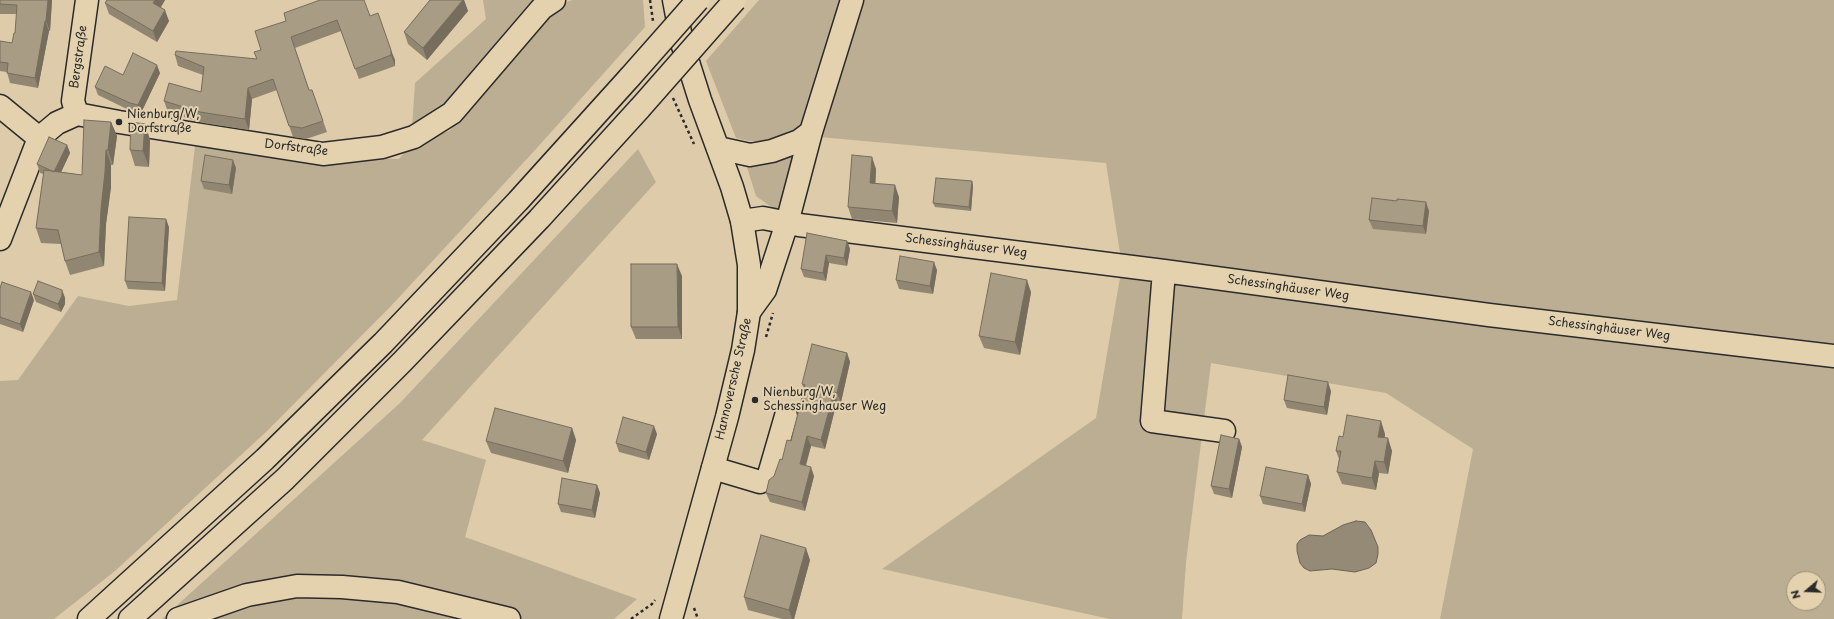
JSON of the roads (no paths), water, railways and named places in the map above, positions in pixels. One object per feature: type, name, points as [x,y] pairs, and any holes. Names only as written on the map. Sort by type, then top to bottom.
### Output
[{"type":"main road","name":"Bergstraße","points":[[77,114],[73,101],[87,0]]},
{"type":"main road","name":"Dorfstraße","points":[[77,114],[323,154],[382,147],[414,137],[452,113],[542,8],[554,0]]},
{"type":"main road","name":"Hannoversche Straße","points":[[671,619],[713,468],[743,350],[749,312],[749,265],[742,221],[732,186],[700,100],[682,43],[674,0]]},
{"type":"main road","points":[[89,619],[265,459],[383,343],[518,201],[698,0]]},
{"type":"main road","points":[[130,619],[285,479],[402,362],[539,219],[640,108],[735,0]]},
{"type":"main road","points":[[749,312],[765,290],[787,223],[811,132],[852,0]]},
{"type":"main road","points":[[0,106],[39,138]]},
{"type":"main road","points":[[0,239],[39,138],[57,123],[77,114]]},
{"type":"main road","points":[[718,148],[750,155],[779,149],[799,141],[811,132]]},
{"type":"main road","name":"Schessinghäuser Weg","points":[[742,221],[764,218],[787,223],[1164,271],[1488,316],[1834,356]]},
{"type":"main road","points":[[1164,271],[1152,422],[1224,431]]},
{"type":"main road","points":[[713,468],[760,482],[768,478],[786,416]]},
{"type":"main road","points":[[178,619],[247,595],[297,586],[342,587],[398,592],[509,619]]},
{"type":"place","name":"Nienburg/W, Dorfstraße","points":[[119,122]]},
{"type":"place","name":"Nienburg/W, Schessinghauser Weg","points":[[755,400]]}]
